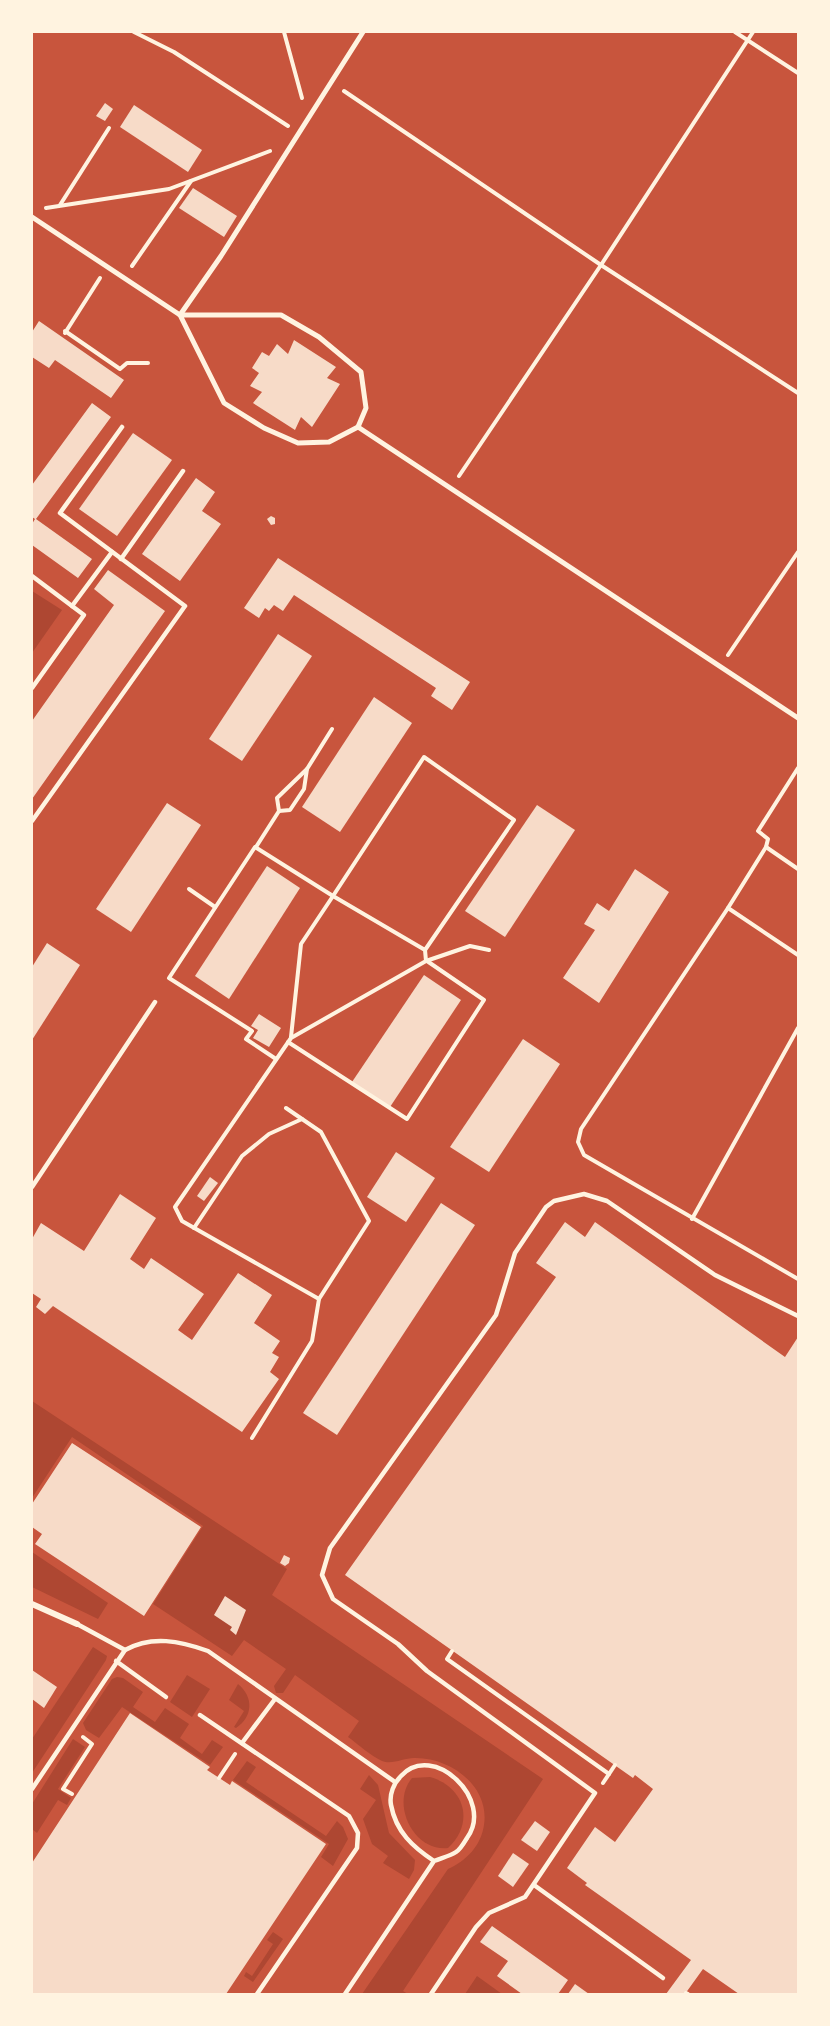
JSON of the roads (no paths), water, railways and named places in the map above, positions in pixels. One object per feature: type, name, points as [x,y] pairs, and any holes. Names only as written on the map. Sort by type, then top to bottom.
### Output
[{"type":"street","points":[[180,315],[363,32]]},
{"type":"street","points":[[32,217],[180,315],[224,403],[264,429],[298,443],[329,442],[358,427],[366,408],[361,372],[319,337],[281,315],[180,315]]},
{"type":"street","points":[[358,427],[798,718]]},
{"type":"street","points":[[32,1604],[77,1624]]},
{"type":"lane","points":[[32,821],[185,606],[60,513],[122,427]]},
{"type":"lane","points":[[121,559],[183,471]]},
{"type":"lane","points":[[72,606],[112,552]]},
{"type":"lane","points":[[32,576],[84,615],[32,688]]},
{"type":"lane","points":[[32,1187],[155,1002]]},
{"type":"lane","points":[[431,1995],[476,1927],[489,1913],[525,1897],[595,1793],[427,1671],[398,1644],[333,1599],[322,1575],[330,1548],[496,1316],[515,1253],[546,1207],[554,1201],[584,1194],[608,1201],[715,1275],[798,1316]]},
{"type":"lane","points":[[77,1624],[125,1650]]},
{"type":"lane","points":[[32,1789],[116,1661],[125,1650],[138,1642],[186,1643],[208,1651],[395,1782]]},
{"type":"lane","points":[[116,1661],[166,1697]]},
{"type":"lane","points":[[242,1743],[275,1699]]},
{"type":"lane","points":[[200,1715],[349,1816],[359,1841],[257,1995]]},
{"type":"lane","points":[[345,1995],[434,1861],[457,1852],[471,1834],[474,1816],[472,1797],[460,1781],[433,1767],[418,1765],[406,1769],[395,1782],[390,1800],[401,1833],[416,1850],[434,1861]]},
{"type":"lane","points":[[534,1885],[663,1977]]}]
